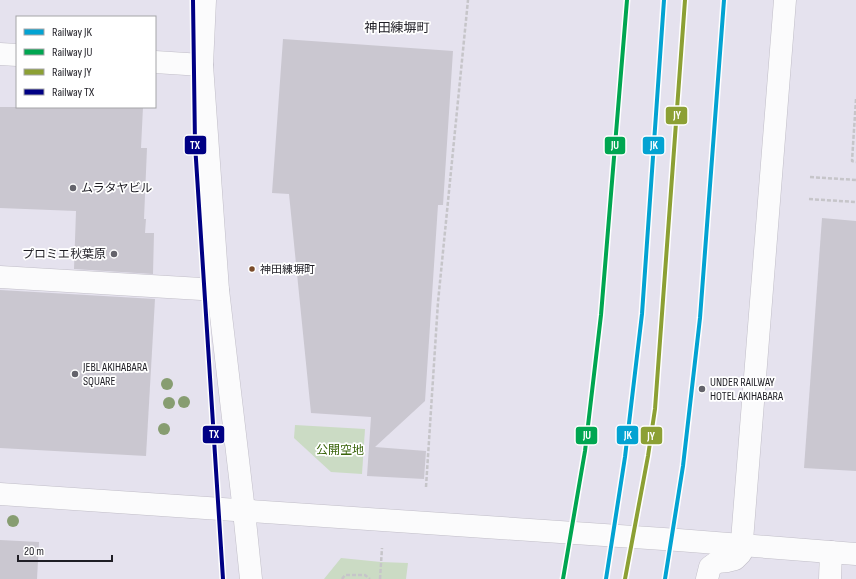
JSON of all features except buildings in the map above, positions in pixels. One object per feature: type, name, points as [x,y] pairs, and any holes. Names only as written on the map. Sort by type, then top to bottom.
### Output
[{"type":"street","points":[[205,0],[202,65],[218,290],[251,579]]},
{"type":"street","points":[[707,579],[710,567],[717,562],[735,559],[741,553],[785,0]]},
{"type":"street","points":[[0,54],[16,55]]},
{"type":"street","points":[[156,62],[202,65]]},
{"type":"street","points":[[0,276],[218,290]]},
{"type":"street","points":[[0,494],[856,554]]},
{"type":"street","points":[[830,579],[831,552]]},
{"type":"path","points":[[426,487],[438,302],[468,0]]},
{"type":"path","points":[[856,99],[852,161],[856,162]]},
{"type":"path","points":[[810,177],[856,180]]},
{"type":"path","points":[[809,199],[856,202]]},
{"type":"path","points":[[380,579],[382,547]]},
{"type":"path","points":[[342,579],[345,575],[365,575],[370,579]]},
{"type":"green space","name":"公開空地","points":[[295,425],[365,429],[362,474],[331,472],[294,438]]},
{"type":"green space","points":[[341,558],[408,563],[406,579],[324,579]]},
{"type":"rail line","name":"TX","points":[[193,0],[195,144],[223,579]]},
{"type":"rail line","name":"JU","points":[[563,579],[585,451],[601,315],[627,0]]},
{"type":"rail line","name":"JK","points":[[606,579],[625,457],[642,314],[664,0]]},
{"type":"rail line","name":"JY","points":[[625,579],[648,456],[655,409],[685,0]]},
{"type":"rail line","name":"JK","points":[[665,579],[683,466],[700,318],[724,0]]},
{"type":"place","name":"ムラタヤビル","points":[[73,188]]},
{"type":"place","name":"プロミエ秋葉原","points":[[114,254]]},
{"type":"place","name":"神田練塀町","points":[[252,269]]},
{"type":"place","name":"JEBL AKIHABARA SQUARE","points":[[75,374]]},
{"type":"place","name":"UNDER RAILWAY HOTEL AKIHABARA","points":[[702,389]]},
{"type":"district","name":"神田練塀町","points":[[397,28]]}]
